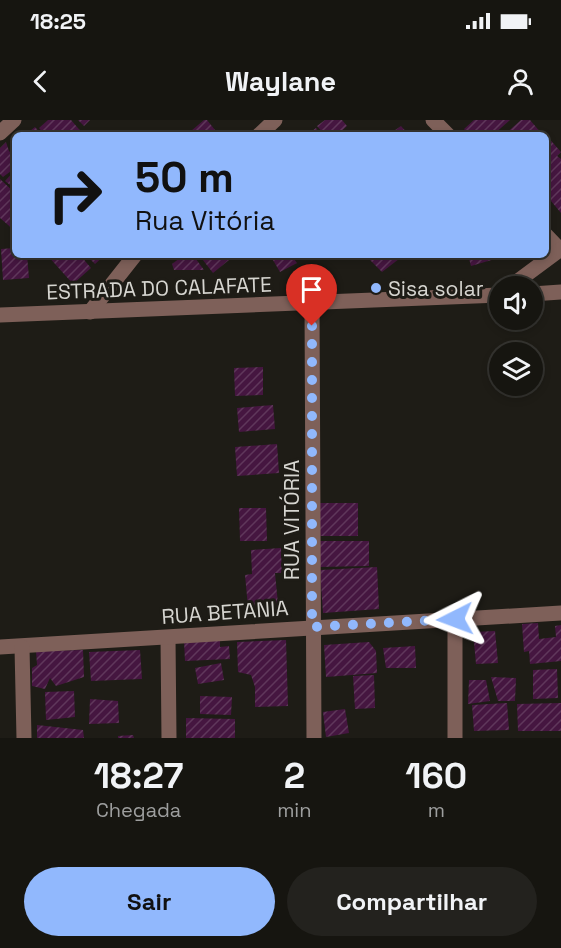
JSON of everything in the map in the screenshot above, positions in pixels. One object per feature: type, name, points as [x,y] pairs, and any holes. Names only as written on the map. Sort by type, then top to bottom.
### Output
[{"type":"street","points":[[0,133],[14,120]]},
{"type":"street","points":[[262,132],[275,120]]},
{"type":"street","points":[[434,120],[445,132]]},
{"type":"street","points":[[549,239],[560,249]]},
{"type":"street","points":[[90,312],[133,258]]},
{"type":"street","points":[[524,276],[548,258]]},
{"type":"street","points":[[543,293],[561,292]]},
{"type":"street","name":"ESTRADA DO CALAFATE","points":[[0,315],[489,295]]},
{"type":"street","name":"RUA VITÓRIA","points":[[312,303],[314,738]]},
{"type":"street","name":"RUA BETANIA","points":[[0,647],[561,613]]},
{"type":"street","points":[[455,619],[455,738]]},
{"type":"street","points":[[168,638],[169,738]]},
{"type":"street","points":[[22,647],[24,738]]},
{"type":"building","points":[[48,120],[71,120],[81,132],[42,132],[39,128]]},
{"type":"building","points":[[78,120],[90,120],[84,126]]},
{"type":"building","points":[[207,120],[217,132],[192,132]]},
{"type":"building","points":[[325,120],[342,120],[347,126],[340,132],[322,132],[317,126]]},
{"type":"building","points":[[474,120],[510,120],[496,132],[466,132],[464,129]]},
{"type":"building","points":[[521,120],[530,120],[540,132],[507,132]]},
{"type":"building","points":[[401,126],[406,132],[392,132]]},
{"type":"building","points":[[35,127],[39,132],[29,132]]},
{"type":"building","points":[[549,138],[561,152],[557,156],[561,159],[561,213],[549,199],[549,164],[554,160],[549,164]]},
{"type":"building","points":[[6,142],[12,154],[12,170],[3,177],[0,174],[0,148]]},
{"type":"building","points":[[12,173],[12,187],[5,181]]},
{"type":"building","points":[[0,179],[12,190],[12,228],[0,218]]},
{"type":"building","points":[[12,248],[12,258],[27,258],[29,278],[3,280],[1,249]]},
{"type":"building","points":[[50,258],[83,258],[91,268],[73,284]]},
{"type":"building","points":[[89,258],[102,258],[95,264]]},
{"type":"building","points":[[180,258],[195,258],[204,270],[174,270],[172,264]]},
{"type":"building","points":[[201,258],[227,258],[229,260],[213,273]]},
{"type":"building","points":[[272,258],[293,258],[297,263],[280,272]]},
{"type":"building","points":[[368,258],[398,258],[399,259],[382,272]]},
{"type":"building","points":[[469,258],[495,258],[495,259],[471,266]]},
{"type":"building","points":[[263,367],[263,395],[235,396],[234,368]]},
{"type":"building","points":[[273,405],[275,429],[239,432],[237,408]]},
{"type":"building","points":[[277,444],[279,473],[237,476],[235,447]]},
{"type":"building","points":[[320,503],[358,503],[358,536],[320,536]]},
{"type":"building","points":[[239,508],[266,508],[267,541],[240,541]]},
{"type":"building","points":[[318,541],[369,541],[369,566],[319,567]]},
{"type":"building","points":[[281,548],[282,573],[275,573],[278,604],[248,607],[245,575],[252,574],[251,550]]},
{"type":"building","points":[[377,567],[379,609],[323,613],[320,570]]},
{"type":"building","points":[[538,623],[539,639],[556,637],[555,626],[561,625],[561,661],[530,664],[529,651],[524,652],[522,624]]},
{"type":"building","points":[[495,631],[498,663],[476,664],[473,632]]},
{"type":"building","points":[[220,639],[220,647],[229,646],[230,659],[185,661],[184,641]]},
{"type":"building","points":[[286,640],[288,706],[255,707],[255,687],[251,675],[238,672],[237,642]]},
{"type":"building","points":[[369,642],[376,651],[377,673],[326,677],[324,645]]},
{"type":"building","points":[[415,646],[416,668],[386,668],[383,648]]},
{"type":"building","points":[[83,650],[84,677],[56,686],[50,678],[45,689],[32,686],[32,668],[37,665],[36,651]]},
{"type":"building","points":[[140,650],[142,679],[91,681],[89,652]]},
{"type":"building","points":[[221,663],[224,680],[198,684],[195,668]]},
{"type":"building","points":[[557,669],[558,698],[533,699],[533,670]]},
{"type":"building","points":[[374,675],[375,708],[355,709],[353,676]]},
{"type":"building","points":[[491,677],[516,678],[515,701],[498,701]]},
{"type":"building","points":[[469,680],[486,680],[490,701],[468,704]]},
{"type":"building","points":[[74,691],[75,717],[46,720],[45,692]]},
{"type":"building","points":[[200,696],[232,697],[231,715],[200,714]]},
{"type":"building","points":[[90,699],[118,701],[119,723],[89,724]]},
{"type":"building","points":[[507,703],[509,730],[474,731],[472,705]]},
{"type":"building","points":[[561,703],[561,731],[518,731],[517,704]]},
{"type":"building","points":[[345,709],[349,733],[326,737],[323,712]]},
{"type":"building","points":[[186,718],[235,719],[235,738],[186,738]]},
{"type":"building","points":[[37,725],[83,730],[84,738],[37,738]]},
{"type":"building","points":[[133,735],[134,738],[118,738],[118,736]]},
{"type":"place","name":"Sisa solar","points":[[376,288]]},
{"type":"route","points":[[312,326],[312,627],[455,619]]}]
